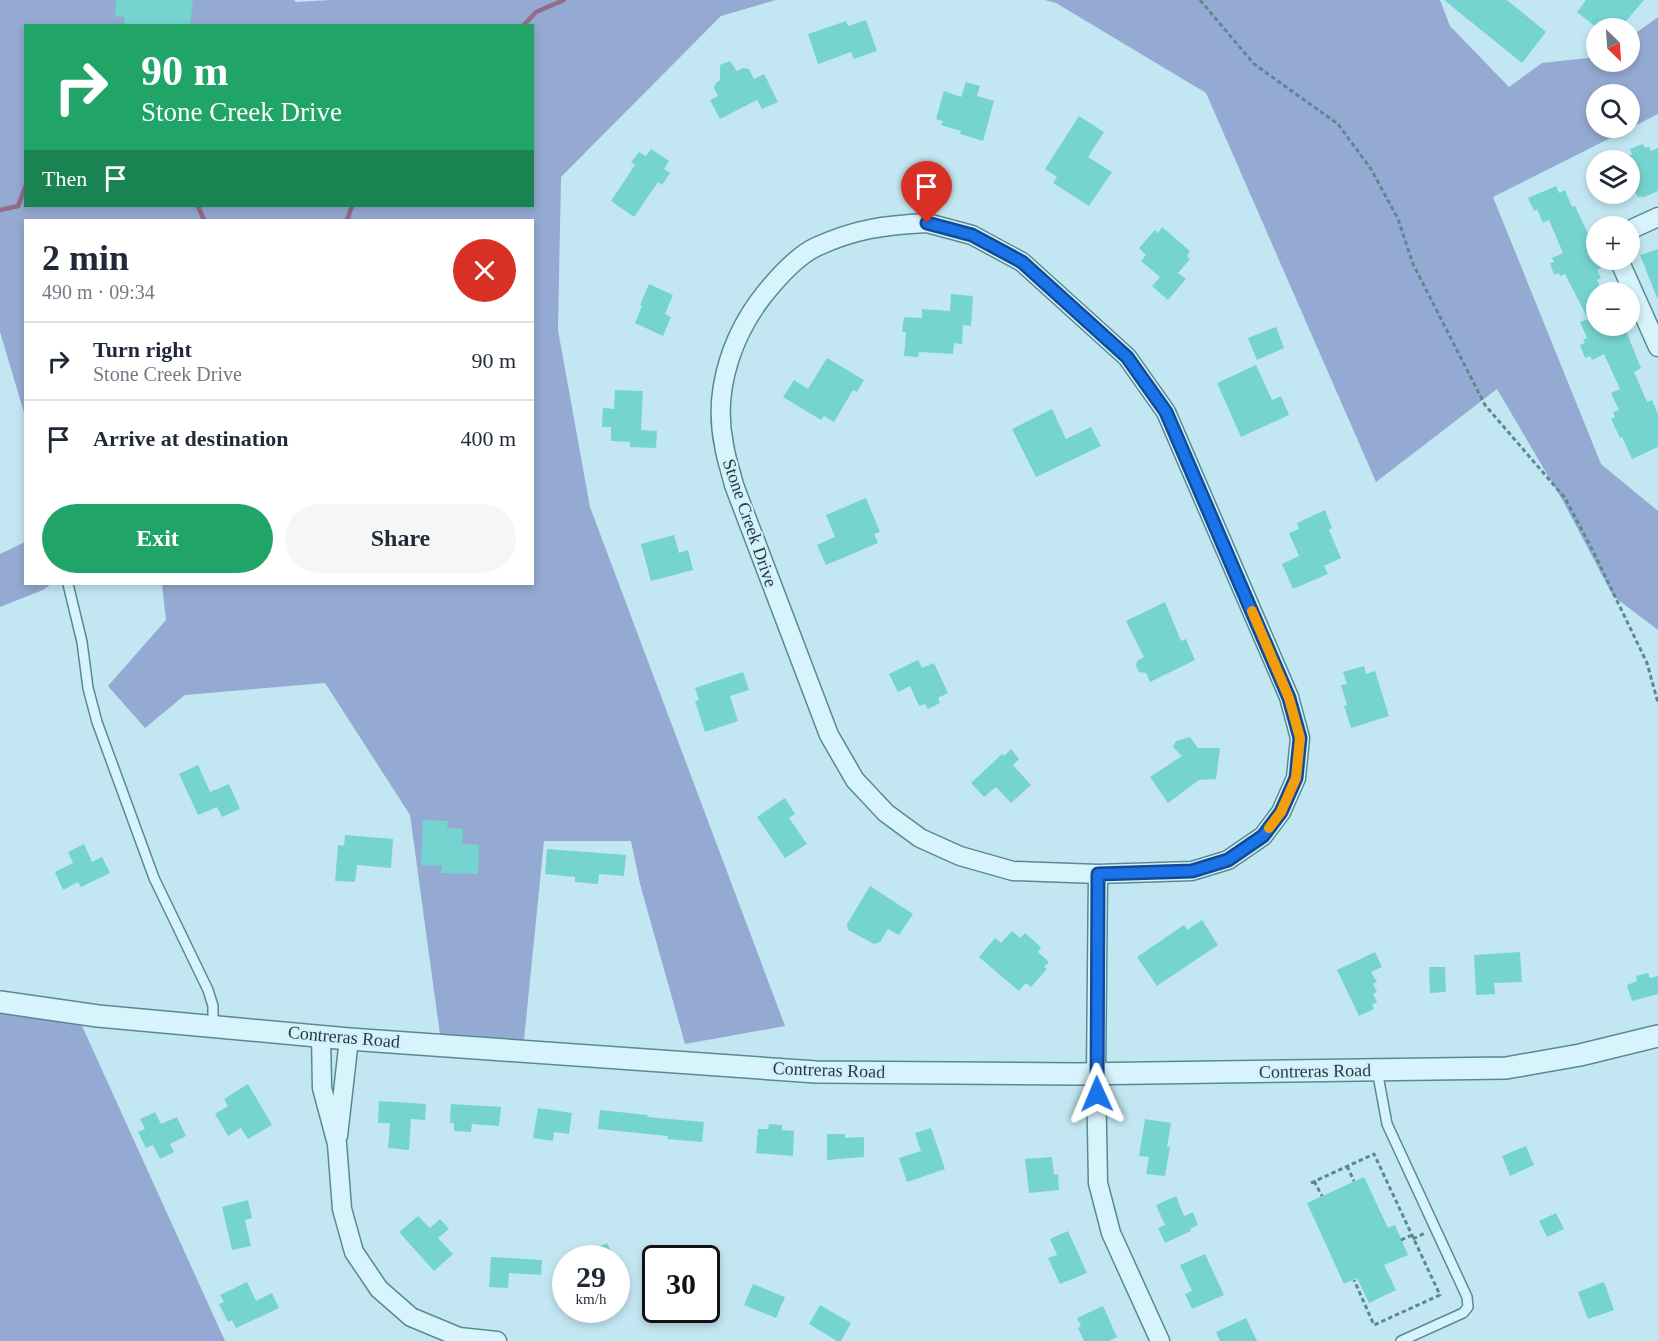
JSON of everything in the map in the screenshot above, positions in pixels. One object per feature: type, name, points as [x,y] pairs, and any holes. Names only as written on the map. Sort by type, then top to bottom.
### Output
[{"type":"street","points":[[1640,225],[1658,217]]},
{"type":"street","name":"Stone Creek Drive","points":[[927,223],[972,235],[1022,262],[1127,357],[1166,412],[1289,698],[1300,738],[1296,778],[1281,812],[1263,836],[1228,860],[1192,871],[1098,874],[1013,871],[960,856],[920,838],[886,813],[855,780],[829,735],[734,485],[723,444],[721,407],[725,375],[737,337],[761,297],[787,268],[814,248],[845,235],[881,226],[927,223]]},
{"type":"street","points":[[1623,270],[1658,347]]},
{"type":"street","points":[[1098,874],[1096,1074],[1098,1184],[1111,1233],[1160,1341]]},
{"type":"street","name":"Contreras Road","points":[[0,1002],[98,1016],[349,1039],[816,1072],[1096,1074],[1506,1068],[1570,1057],[1658,1036]]},
{"type":"street","points":[[321,1036],[322,1088],[337,1144],[342,1209],[354,1252],[379,1289],[411,1317],[459,1337],[497,1341]]},
{"type":"street","points":[[337,1144],[345,1090],[349,1039]]},
{"type":"lane","points":[[68,585],[82,642],[88,688],[97,722],[154,878],[208,990],[213,1006],[213,1025]]},
{"type":"lane","points":[[1377,1070],[1387,1124],[1467,1297],[1468,1307],[1463,1313],[1401,1341]]},
{"type":"path","points":[[1200,0],[1254,64],[1338,124],[1371,169],[1398,219],[1413,264],[1485,405],[1565,498],[1570,507],[1647,663],[1658,704]]},
{"type":"path","points":[[1322,1196],[1313,1182],[1374,1154],[1440,1295],[1374,1325],[1354,1280]]},
{"type":"path","points":[[1347,1166],[1354,1181]]},
{"type":"path","points":[[1401,1240],[1412,1235]]},
{"type":"shaded area","points":[[0,0],[294,0],[296,2],[331,0],[776,0],[721,16],[561,177],[558,330],[590,507],[785,1026],[685,1044],[640,884],[631,841],[544,841],[524,1040],[440,1035],[410,815],[325,683],[185,695],[145,728],[108,686],[166,620],[162,585],[534,585],[534,219],[24,219],[24,413],[0,332]]},
{"type":"shaded area","points":[[1045,0],[1440,0],[1450,26],[1509,87],[1542,63],[1586,58],[1586,72],[1640,72],[1640,30],[1658,17],[1658,114],[1640,123],[1640,84],[1586,84],[1586,138],[1610,138],[1493,197],[1601,464],[1658,511],[1658,630],[1613,596],[1564,503],[1497,389],[1376,482],[1206,93],[1056,3]]},
{"type":"shaded area","points":[[24,542],[24,585],[50,585],[43,590],[0,607],[0,554]]},
{"type":"shaded area","points":[[0,1008],[78,1017],[225,1341],[0,1341]]},
{"type":"building","points":[[116,0],[193,0],[190,24],[124,24],[125,17],[115,16]]},
{"type":"building","points":[[1444,0],[1507,0],[1546,32],[1522,63]]},
{"type":"building","points":[[1586,0],[1644,0],[1629,18],[1586,19],[1577,12]]},
{"type":"building","points":[[866,20],[877,51],[854,59],[851,52],[818,64],[808,34],[846,21],[848,26]]},
{"type":"building","points":[[730,61],[737,71],[743,68],[749,69],[754,79],[764,74],[778,102],[762,109],[757,100],[720,119],[710,100],[718,96],[714,88],[720,80],[720,65]]},
{"type":"building","points":[[966,82],[980,86],[977,96],[994,101],[983,141],[960,134],[961,131],[941,125],[943,121],[936,119],[944,91],[961,97]]},
{"type":"building","points":[[1079,116],[1104,132],[1088,157],[1112,172],[1089,206],[1053,183],[1057,177],[1045,169]]},
{"type":"building","points":[[1643,144],[1651,151],[1658,148],[1658,191],[1642,198],[1640,196],[1640,150],[1630,149]]},
{"type":"building","points":[[651,149],[669,161],[664,169],[670,173],[662,185],[658,182],[634,217],[611,201],[635,165],[631,162],[639,152],[646,156]]},
{"type":"building","points":[[1556,186],[1559,193],[1565,190],[1572,207],[1575,206],[1586,230],[1586,270],[1597,270],[1601,278],[1597,280],[1598,282],[1586,282],[1586,315],[1565,274],[1554,275],[1550,263],[1554,262],[1552,258],[1563,253],[1549,220],[1543,223],[1537,209],[1534,211],[1528,198]]},
{"type":"building","points":[[1162,227],[1190,251],[1187,256],[1190,259],[1178,273],[1186,279],[1168,300],[1152,286],[1160,277],[1141,261],[1146,255],[1139,248],[1155,230],[1158,233]]},
{"type":"building","points":[[1658,249],[1658,300],[1640,255]]},
{"type":"building","points":[[649,284],[673,295],[665,314],[671,317],[663,336],[635,323]]},
{"type":"building","points":[[951,294],[973,296],[971,326],[963,325],[962,344],[954,343],[953,354],[919,352],[918,357],[904,356],[906,332],[902,332],[904,317],[922,318],[922,309],[950,311]]},
{"type":"building","points":[[1586,320],[1586,336],[1580,322]]},
{"type":"building","points":[[1276,327],[1284,348],[1257,360],[1248,338]]},
{"type":"building","points":[[1586,336],[1628,336],[1641,368],[1634,372],[1647,402],[1652,400],[1658,414],[1658,447],[1632,459],[1611,419],[1615,417],[1613,412],[1619,410],[1611,393],[1620,389],[1604,354],[1592,360],[1590,356],[1585,358],[1580,345],[1585,343],[1583,340],[1587,338]]},
{"type":"building","points":[[827,358],[864,380],[857,392],[853,390],[834,422],[824,416],[821,420],[783,397],[794,380],[808,389]]},
{"type":"building","points":[[1256,365],[1272,400],[1281,396],[1289,415],[1241,437],[1217,383]]},
{"type":"building","points":[[615,390],[643,391],[641,430],[657,431],[656,448],[630,447],[630,442],[611,441],[611,427],[602,427],[603,408],[614,409]]},
{"type":"building","points":[[1052,409],[1066,439],[1091,427],[1101,446],[1036,477],[1012,429]]},
{"type":"building","points":[[866,498],[880,532],[874,534],[878,543],[826,565],[817,545],[835,537],[826,515]]},
{"type":"building","points":[[1325,510],[1332,528],[1329,530],[1341,558],[1324,566],[1328,574],[1293,589],[1282,564],[1299,556],[1289,533],[1299,529],[1297,523]]},
{"type":"building","points":[[674,535],[679,553],[688,550],[693,570],[651,581],[641,544]]},
{"type":"building","points":[[1165,602],[1181,641],[1186,639],[1195,660],[1150,682],[1146,673],[1139,672],[1136,666],[1137,661],[1144,657],[1126,621]]},
{"type":"building","points":[[918,660],[922,668],[934,663],[948,693],[938,698],[940,703],[928,709],[925,704],[919,706],[910,686],[898,692],[889,674]]},
{"type":"building","points":[[1364,666],[1366,674],[1375,671],[1389,716],[1351,728],[1344,706],[1347,705],[1341,685],[1347,684],[1343,672]]},
{"type":"building","points":[[743,672],[749,690],[730,696],[738,721],[705,732],[695,701],[699,700],[695,688]]},
{"type":"building","points":[[1190,737],[1198,748],[1220,748],[1216,779],[1199,780],[1168,803],[1150,777],[1182,756],[1173,747],[1176,741]]},
{"type":"building","points":[[1011,749],[1019,759],[1013,765],[1031,785],[1011,803],[996,787],[984,797],[971,783],[1002,754],[1004,756]]},
{"type":"building","points":[[198,765],[210,792],[229,784],[240,809],[222,817],[217,807],[198,815],[179,774]]},
{"type":"building","points":[[785,798],[795,814],[789,818],[807,844],[785,858],[757,817]]},
{"type":"building","points":[[423,820],[448,821],[447,828],[463,829],[462,844],[479,845],[478,874],[441,873],[442,866],[421,865]]},
{"type":"building","points":[[345,835],[393,839],[391,868],[357,865],[355,882],[335,881],[338,845],[344,846]]},
{"type":"building","points":[[84,844],[92,862],[102,857],[110,873],[81,887],[78,882],[63,890],[55,872],[73,863],[68,852]]},
{"type":"building","points":[[547,849],[626,855],[624,876],[599,874],[598,884],[575,882],[575,877],[545,874]]},
{"type":"building","points":[[870,886],[913,914],[899,935],[888,929],[880,942],[874,944],[848,930],[847,924]]},
{"type":"building","points":[[1202,920],[1218,945],[1157,986],[1137,957],[1184,925],[1187,930]]},
{"type":"building","points":[[1012,931],[1020,938],[1025,933],[1041,947],[1038,952],[1049,962],[1044,967],[1047,969],[1031,987],[1026,983],[1019,991],[979,957],[995,938],[1001,943]]},
{"type":"building","points":[[1375,952],[1382,967],[1371,972],[1377,982],[1373,984],[1377,992],[1373,994],[1377,1002],[1372,1005],[1374,1009],[1359,1016],[1337,970]]},
{"type":"building","points":[[1520,952],[1522,982],[1494,983],[1495,994],[1476,995],[1474,955]]},
{"type":"building","points":[[1429,967],[1445,967],[1446,992],[1430,993]]},
{"type":"building","points":[[1648,973],[1650,978],[1658,976],[1658,994],[1632,1001],[1627,985],[1637,981],[1636,976]]},
{"type":"building","points":[[248,1084],[272,1125],[248,1139],[241,1128],[228,1136],[215,1114],[228,1106],[224,1099]]},
{"type":"building","points":[[379,1101],[426,1104],[425,1120],[411,1119],[409,1150],[388,1148],[390,1123],[378,1123]]},
{"type":"building","points":[[451,1104],[501,1107],[499,1126],[472,1124],[471,1132],[454,1131],[454,1123],[450,1123]]},
{"type":"building","points":[[538,1108],[572,1113],[569,1134],[554,1132],[553,1141],[533,1138]]},
{"type":"building","points":[[600,1110],[704,1122],[702,1142],[598,1129]]},
{"type":"building","points":[[155,1112],[161,1124],[177,1117],[186,1136],[170,1144],[174,1152],[160,1159],[153,1145],[146,1148],[138,1132],[145,1129],[140,1119]]},
{"type":"building","points":[[1145,1119],[1171,1123],[1165,1176],[1146,1174],[1149,1157],[1139,1156]]},
{"type":"building","points":[[769,1124],[782,1125],[782,1130],[794,1131],[793,1156],[756,1153],[758,1129],[768,1129]]},
{"type":"building","points":[[931,1128],[945,1169],[907,1182],[899,1158],[921,1151],[915,1133]]},
{"type":"building","points":[[827,1134],[845,1134],[845,1138],[864,1137],[864,1157],[827,1160]]},
{"type":"building","points":[[1526,1146],[1534,1165],[1510,1176],[1502,1156]]},
{"type":"building","points":[[1052,1157],[1054,1175],[1058,1174],[1059,1190],[1029,1193],[1025,1159]]},
{"type":"building","points":[[1364,1177],[1388,1228],[1395,1225],[1408,1255],[1384,1265],[1396,1290],[1369,1303],[1357,1278],[1344,1284],[1307,1203]]},
{"type":"building","points":[[1176,1196],[1184,1216],[1193,1212],[1198,1225],[1190,1229],[1191,1231],[1165,1243],[1158,1228],[1165,1225],[1156,1205]]},
{"type":"building","points":[[248,1200],[252,1218],[245,1220],[251,1246],[232,1250],[222,1207]]},
{"type":"building","points":[[1556,1213],[1564,1229],[1547,1237],[1539,1221]]},
{"type":"building","points":[[418,1216],[430,1228],[440,1219],[449,1229],[438,1238],[453,1254],[434,1271],[399,1232]]},
{"type":"building","points":[[1068,1231],[1087,1273],[1060,1284],[1048,1258],[1057,1255],[1050,1239]]},
{"type":"building","points":[[1205,1254],[1224,1295],[1192,1309],[1185,1294],[1192,1291],[1180,1265]]},
{"type":"building","points":[[491,1257],[542,1260],[541,1275],[509,1273],[508,1288],[489,1287]]},
{"type":"building","points":[[247,1282],[256,1301],[272,1293],[279,1308],[236,1328],[232,1320],[228,1322],[219,1304],[224,1302],[220,1295]]},
{"type":"building","points":[[1604,1282],[1614,1310],[1588,1319],[1578,1292]]},
{"type":"building","points":[[753,1284],[785,1297],[776,1318],[744,1305]]},
{"type":"building","points":[[820,1305],[851,1323],[841,1341],[837,1341],[809,1324]]},
{"type":"building","points":[[1103,1306],[1117,1337],[1109,1341],[1084,1341],[1078,1328],[1081,1326],[1077,1318]]},
{"type":"building","points":[[1246,1318],[1257,1341],[1220,1341],[1216,1332]]},
{"type":"waterway","points":[[525,24],[536,12],[564,0]]},
{"type":"waterway","points":[[0,210],[18,206],[24,190]]},
{"type":"waterway","points":[[198,207],[204,219]]},
{"type":"waterway","points":[[347,219],[352,207]]},
{"type":"slow traffic","points":[[1252,611],[1289,698],[1300,738],[1296,778],[1281,812],[1269,828]]},
{"type":"route","points":[[927,223],[972,235],[1022,262],[1127,357],[1166,412],[1289,698],[1300,738],[1296,778],[1281,812],[1263,836],[1228,860],[1192,871],[1098,874],[1097,1094]]}]
